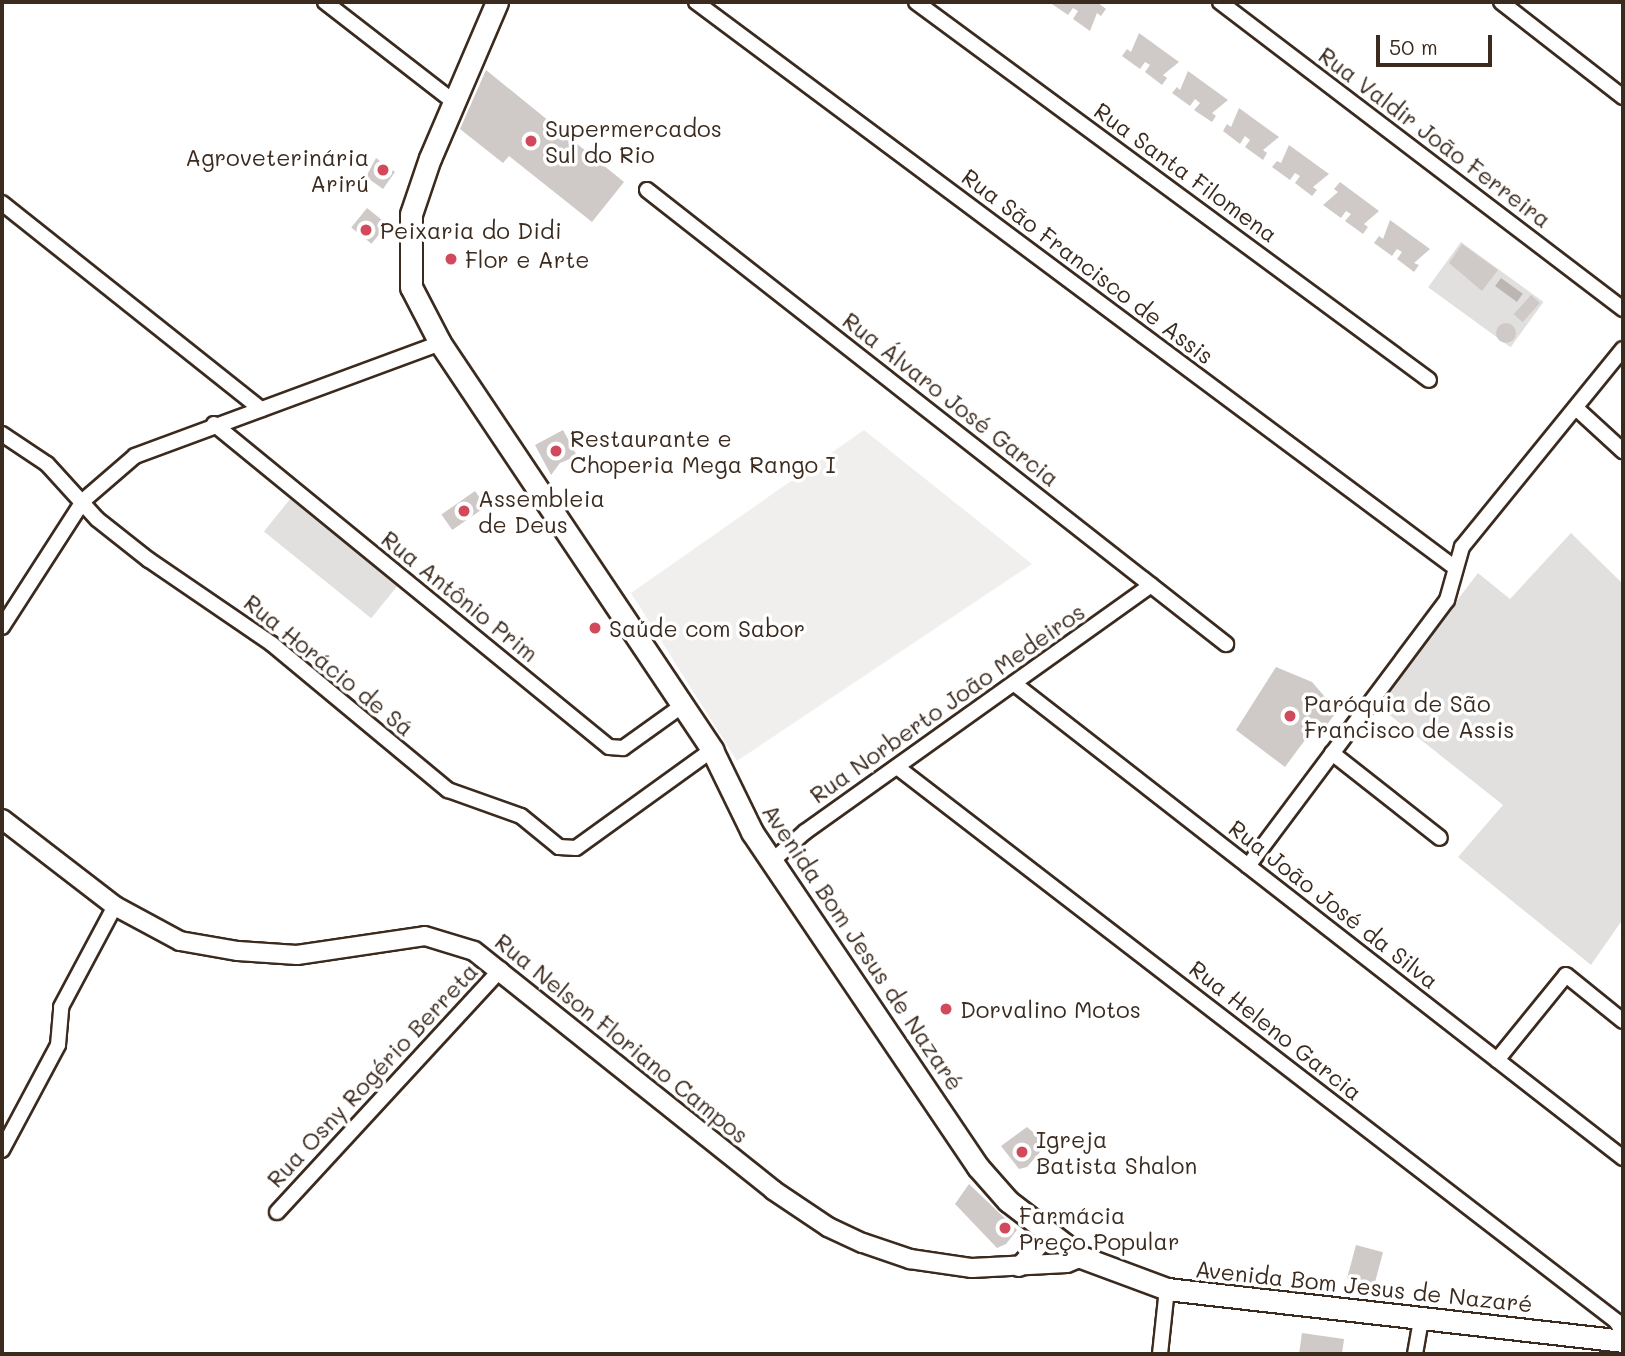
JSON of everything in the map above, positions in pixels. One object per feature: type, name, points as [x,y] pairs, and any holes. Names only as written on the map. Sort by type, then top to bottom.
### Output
[{"type":"main road","name":"Avenida Bom Jesus de Nazaré","points":[[497,2],[454,102],[411,214],[411,287],[440,343],[712,750],[752,832],[978,1167],[1008,1201],[1048,1235],[1081,1257],[1167,1289],[1623,1341]]},
{"type":"street","points":[[325,2],[454,102]]},
{"type":"street","name":"Rua São Francisco de Assis","points":[[696,2],[1454,567]]},
{"type":"street","name":"Rua Santa Filomena","points":[[916,2],[1429,380]]},
{"type":"street","name":"Rua Valdir João Ferreira","points":[[1220,2],[1623,309]]},
{"type":"street","points":[[1501,2],[1623,97]]},
{"type":"street","name":"Rua Álvaro José Garcia","points":[[647,190],[1226,644]]},
{"type":"street","points":[[2,203],[261,409]]},
{"type":"street","points":[[2,627],[84,500],[135,456],[214,424],[440,343]]},
{"type":"street","points":[[1248,866],[1447,600],[1453,588],[1454,567],[1462,547],[1623,349]]},
{"type":"street","points":[[1576,408],[1623,451]]},
{"type":"street","name":"Rua Antônio Prim","points":[[214,424],[609,747],[623,748],[683,705]]},
{"type":"street","name":"Rua Horácio de Sá","points":[[2,434],[47,464],[84,500],[97,519],[149,560],[288,656],[448,790],[520,816],[559,847],[576,848],[712,750]]},
{"type":"street","name":"Rua Norberto João Medeiros","points":[[772,861],[897,767],[1016,685],[1151,585]]},
{"type":"street","name":"Rua João José da Silva","points":[[1016,685],[1623,1158]]},
{"type":"street","points":[[1332,753],[1440,838]]},
{"type":"street","name":"Rua Heleno Garcia","points":[[897,767],[1616,1321],[1623,1332]]},
{"type":"street","name":"Rua Nelson Floriano Campos","points":[[2,819],[115,906],[162,934],[227,950],[315,954],[425,936],[459,944],[500,970],[773,1191],[828,1227],[910,1259],[972,1268],[1019,1266],[1081,1257]]},
{"type":"street","points":[[2,1150],[58,1045],[61,1007],[115,906]]},
{"type":"street","name":"Rua Osny Rogério Berreta","points":[[277,1212],[500,970]]},
{"type":"street","points":[[1497,1060],[1566,975],[1623,1021]]},
{"type":"street","points":[[1019,1266],[1048,1235]]},
{"type":"street","points":[[1160,1354],[1167,1289]]},
{"type":"street","points":[[1415,1354],[1420,1319]]},
{"type":"shaded area","points":[[1461,242],[1544,302],[1511,347],[1428,287]]},
{"type":"shaded area","points":[[1501,278],[1523,294],[1517,302],[1495,286]]},
{"type":"shaded area","points":[[864,430],[1032,564],[737,761],[631,593]]},
{"type":"shaded area","points":[[291,498],[398,585],[371,618],[264,531]]},
{"type":"shaded area","points":[[1571,533],[1623,584],[1623,919],[1591,965],[1458,857],[1503,805],[1377,705],[1478,573],[1510,599]]},
{"type":"building","points":[[1049,2],[1097,2],[1106,9],[1101,16],[1097,13],[1090,31],[1073,19],[1078,11],[1073,8],[1068,15]]},
{"type":"building","points":[[1139,33],[1179,62],[1163,75],[1167,78],[1162,85],[1145,72],[1150,65],[1145,62],[1140,69],[1122,56],[1127,49],[1131,52]]},
{"type":"building","name":"Supermercados Sul do Rio","points":[[486,70],[624,182],[592,222],[509,156],[503,163],[460,129]]},
{"type":"building","points":[[1188,71],[1228,100],[1212,113],[1216,116],[1212,122],[1194,110],[1200,103],[1195,99],[1190,106],[1172,93],[1177,87],[1180,90]]},
{"type":"building","points":[[1239,108],[1279,137],[1263,150],[1267,153],[1263,160],[1245,147],[1250,140],[1245,136],[1240,144],[1223,131],[1227,124],[1231,127]]},
{"type":"building","points":[[1289,145],[1329,174],[1313,187],[1317,190],[1312,196],[1295,183],[1300,176],[1295,173],[1290,180],[1272,167],[1277,161],[1281,163]]},
{"type":"building","points":[[376,158],[395,172],[383,189],[366,177]]},
{"type":"building","points":[[1340,182],[1379,211],[1364,224],[1368,227],[1363,234],[1345,221],[1351,214],[1346,211],[1341,218],[1323,205],[1338,192],[1334,189]]},
{"type":"building","points":[[367,208],[387,224],[371,244],[351,227]]},
{"type":"building","points":[[1390,220],[1430,249],[1414,263],[1419,265],[1414,272],[1397,259],[1402,252],[1397,249],[1392,256],[1374,243],[1379,236],[1383,239]]},
{"type":"building","points":[[1462,244],[1498,270],[1482,291],[1449,263]]},
{"type":"building","points":[[1531,295],[1540,303],[1523,322],[1514,314]]},
{"type":"building","points":[[1506,323],[1513,326],[1516,333],[1513,340],[1506,343],[1499,340],[1496,333],[1499,326]]},
{"type":"building","name":"Restaurante e Choperia Mega Rango I","points":[[563,430],[577,456],[560,463],[551,475],[535,445]]},
{"type":"building","name":"Assembleia de Deus","points":[[475,491],[486,507],[452,530],[441,515]]},
{"type":"building","name":"Paróquia de São Francisco de Assis","points":[[1276,667],[1312,682],[1337,711],[1326,726],[1319,721],[1285,767],[1236,730]]},
{"type":"building","name":"Igreja Batista Shalon","points":[[1027,1127],[1047,1144],[1027,1167],[1019,1169],[1001,1146]]},
{"type":"building","points":[[969,1184],[1017,1230],[1006,1244],[997,1248],[955,1204]]},
{"type":"building","points":[[1356,1245],[1383,1252],[1374,1286],[1347,1279]]},
{"type":"building","points":[[1302,1333],[1344,1339],[1342,1354],[1299,1354]]},
{"type":"place","name":"Supermercados Sul do Rio","points":[[531,141]]},
{"type":"place","name":"Agroveterinária Arirú","points":[[383,170]]},
{"type":"place","name":"Peixaria do Didi","points":[[366,230]]},
{"type":"place","name":"Flor e Arte","points":[[451,259]]},
{"type":"place","name":"Restaurante e Choperia Mega Rango I","points":[[556,451]]},
{"type":"place","name":"Assembleia de Deus","points":[[464,511]]},
{"type":"place","name":"Saúde com Sabor","points":[[595,628]]},
{"type":"place","name":"Paróquia de São Francisco de Assis","points":[[1290,716]]},
{"type":"place","name":"Dorvalino Motos","points":[[946,1009]]},
{"type":"place","name":"Igreja Batista Shalon","points":[[1022,1152]]},
{"type":"place","name":"Farmácia Preço Popular","points":[[1005,1228]]}]
